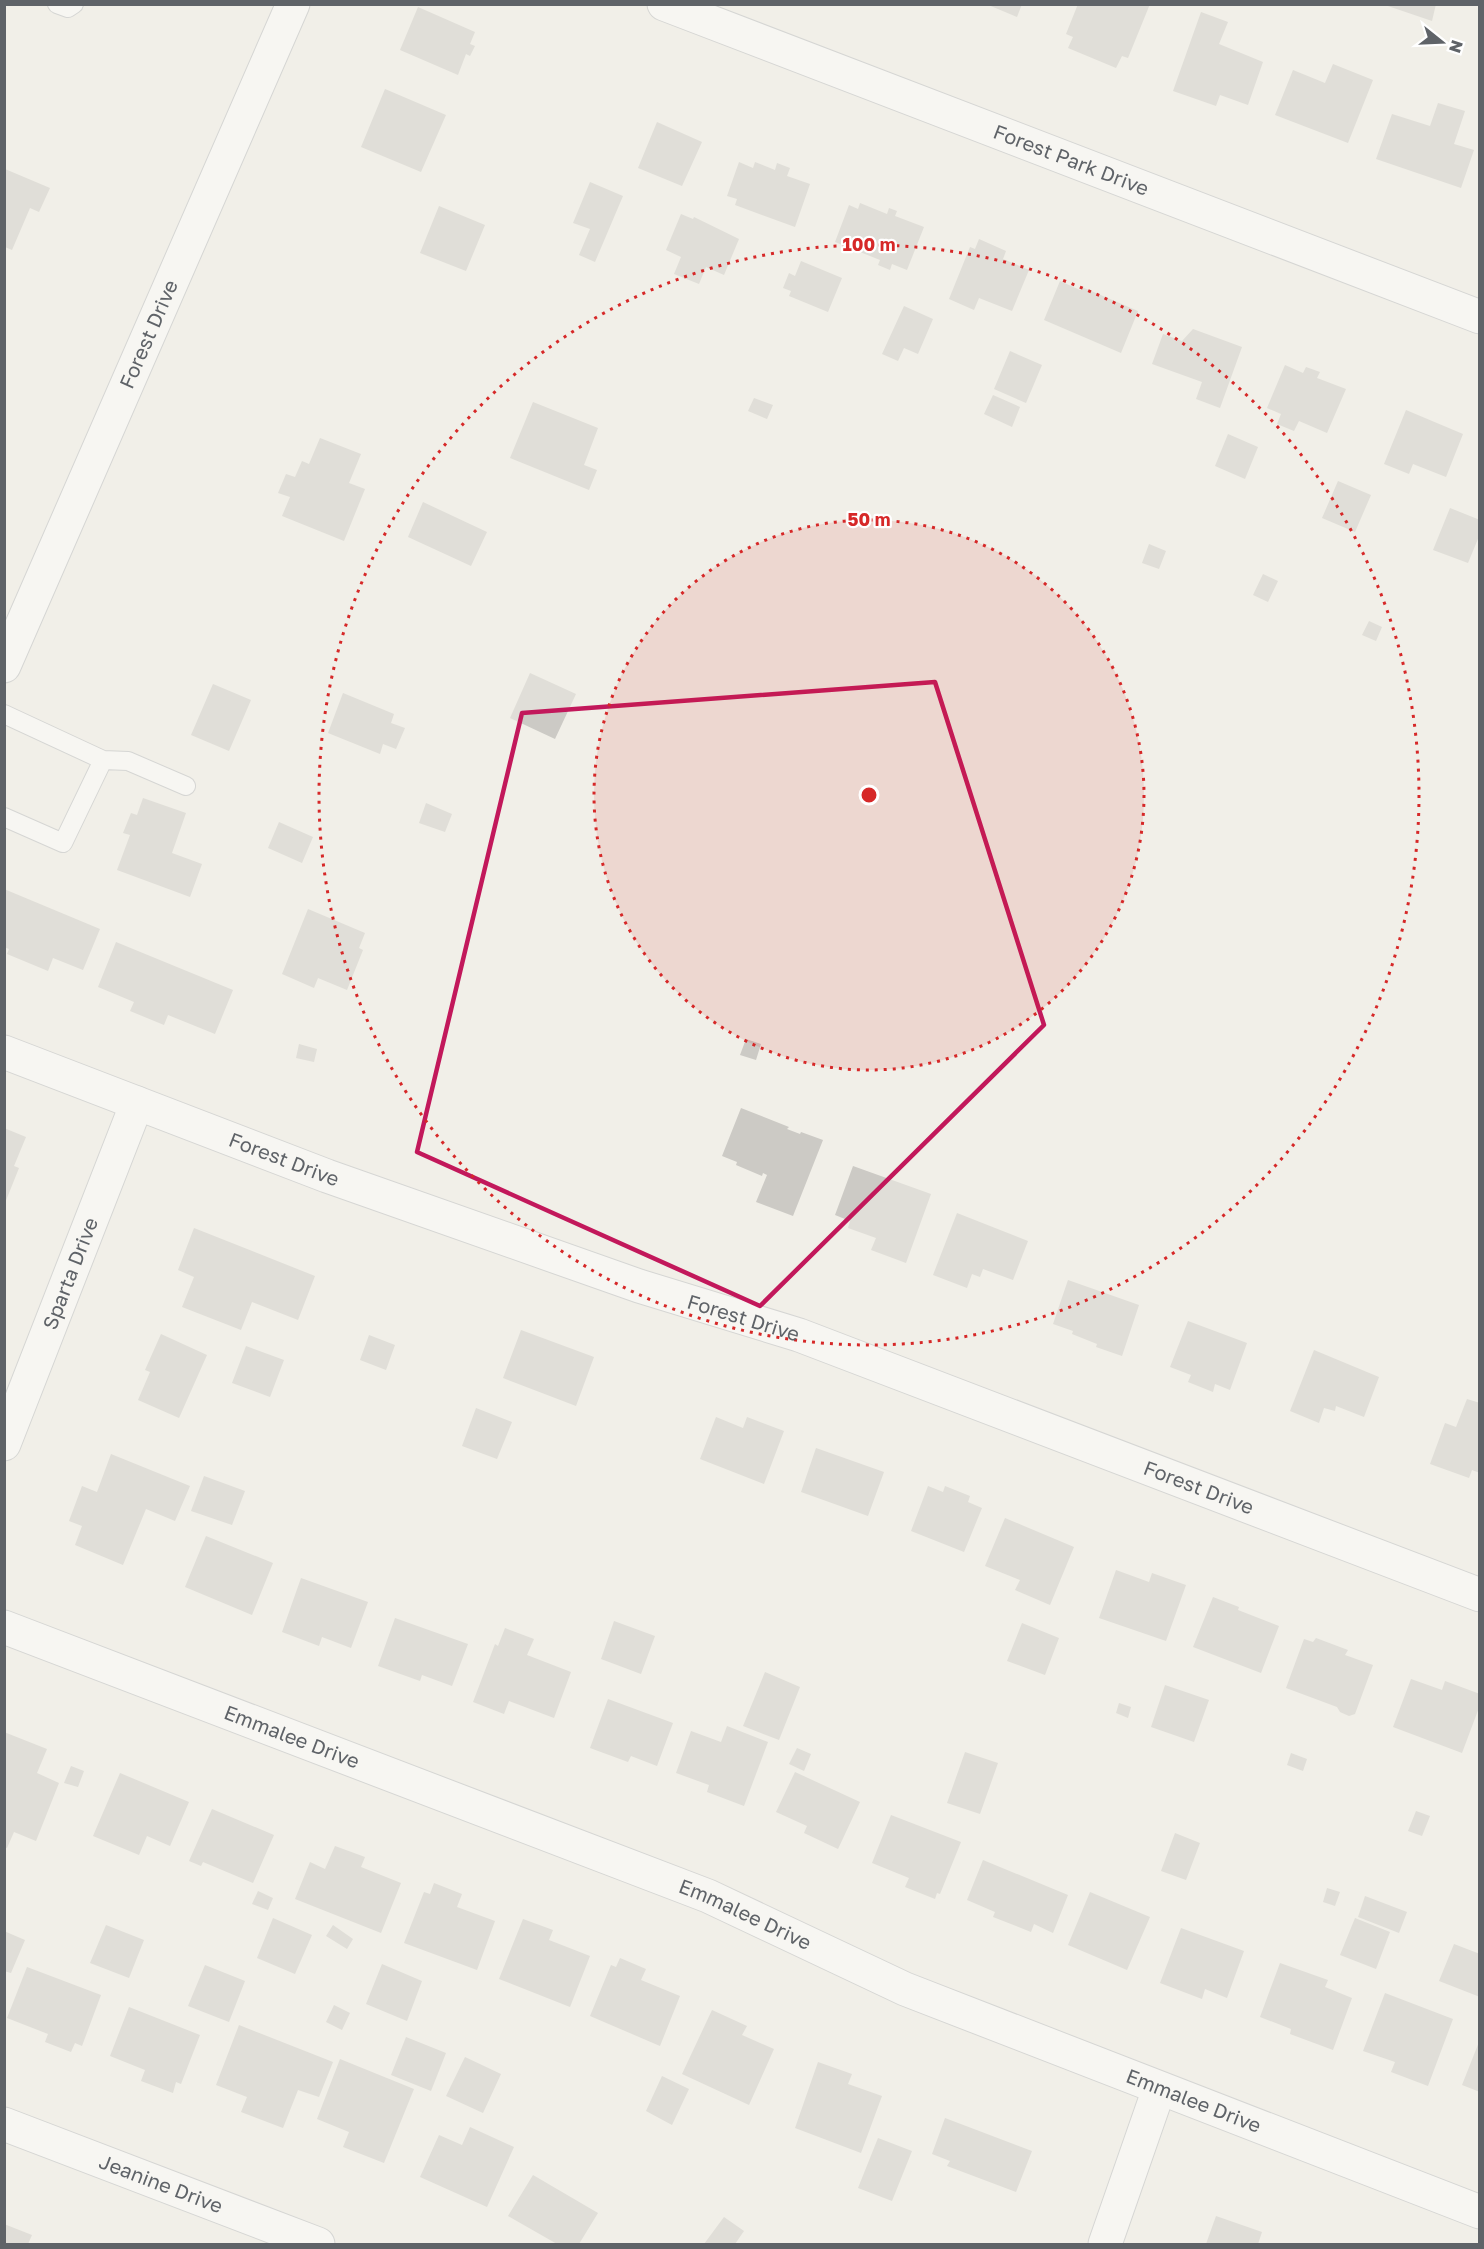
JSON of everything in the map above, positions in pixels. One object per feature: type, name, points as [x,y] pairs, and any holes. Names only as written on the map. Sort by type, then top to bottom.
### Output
[{"type":"street","name":"Forest Drive","points":[[4,666],[293,4]]},
{"type":"street","name":"Forest Park Drive","points":[[664,4],[1479,316]]},
{"type":"street","name":"Forest Drive","points":[[4,1052],[327,1176],[639,1286],[799,1335],[1479,1595]]},
{"type":"street","name":"Sparta Drive","points":[[4,1444],[137,1103]]},
{"type":"street","name":"Emmalee Drive","points":[[4,1627],[708,1896],[905,1989],[1479,2212]]},
{"type":"street","points":[[1105,2244],[1159,2089]]},
{"type":"street","name":"Jeanine Drive","points":[[4,2124],[318,2244]]},
{"type":"lane","points":[[57,4],[68,8],[74,4]]},
{"type":"lane","points":[[4,714],[103,760],[128,761],[186,786]]},
{"type":"lane","points":[[4,817],[63,843],[103,760]]},
{"type":"highlighted area","points":[[935,682],[1044,1025],[760,1306],[417,1152],[522,713]]},
{"type":"building","points":[[986,4],[1022,4],[1017,17]]},
{"type":"building","points":[[1078,4],[1150,4],[1128,58],[1122,56],[1116,68],[1068,48],[1073,37],[1066,34]]},
{"type":"building","points":[[1382,4],[1436,4],[1432,21]]},
{"type":"building","points":[[418,7],[475,32],[470,44],[475,46],[470,56],[466,54],[458,75],[400,50]]},
{"type":"building","points":[[1201,12],[1228,22],[1219,44],[1263,62],[1248,105],[1220,95],[1216,106],[1173,91]]},
{"type":"building","points":[[1333,64],[1373,80],[1348,143],[1275,115],[1293,70],[1325,83]]},
{"type":"building","points":[[385,89],[446,115],[421,172],[361,147]]},
{"type":"building","points":[[1438,103],[1465,111],[1454,144],[1474,150],[1461,188],[1376,159],[1392,114],[1430,126]]},
{"type":"building","points":[[657,122],[702,142],[682,186],[638,168]]},
{"type":"building","points":[[739,162],[753,168],[755,162],[775,170],[777,163],[790,168],[787,176],[810,184],[795,227],[735,205],[737,199],[727,196]]},
{"type":"building","points":[[5,169],[50,188],[39,212],[30,208],[12,250],[5,247]]},
{"type":"building","points":[[590,182],[623,196],[595,262],[579,255],[590,229],[573,223]]},
{"type":"building","points":[[860,203],[887,214],[889,208],[897,211],[895,216],[924,227],[907,270],[892,264],[890,270],[878,265],[880,260],[835,242],[849,205],[858,209]]},
{"type":"building","points":[[439,206],[485,225],[466,271],[420,253]]},
{"type":"building","points":[[681,214],[693,219],[694,217],[739,239],[724,275],[706,267],[699,284],[674,274],[681,257],[666,250]]},
{"type":"building","points":[[979,239],[1006,251],[1003,259],[1029,270],[1012,311],[979,298],[974,310],[949,299],[970,247],[975,249]]},
{"type":"building","points":[[801,261],[842,278],[828,312],[789,296],[791,291],[783,288],[789,273],[795,276]]},
{"type":"building","points":[[1060,281],[1080,290],[1082,287],[1138,311],[1121,353],[1044,320]]},
{"type":"building","points":[[904,306],[933,319],[918,354],[904,348],[898,361],[882,354]]},
{"type":"building","points":[[1193,329],[1242,347],[1220,408],[1196,399],[1202,382],[1152,364],[1163,334],[1182,341]]},
{"type":"building","points":[[1010,351],[1042,365],[1026,403],[994,389]]},
{"type":"building","points":[[1285,365],[1303,373],[1306,367],[1320,372],[1317,378],[1346,389],[1327,433],[1299,421],[1294,431],[1277,424],[1281,414],[1267,408]]},
{"type":"building","points":[[993,395],[1020,407],[1012,427],[984,414]]},
{"type":"building","points":[[754,398],[773,405],[767,419],[748,411]]},
{"type":"building","points":[[533,402],[598,428],[584,465],[597,470],[589,490],[510,458]]},
{"type":"building","points":[[1406,410],[1463,434],[1446,477],[1413,464],[1409,474],[1384,464]]},
{"type":"building","points":[[1228,434],[1258,447],[1245,479],[1215,466]]},
{"type":"building","points":[[320,438],[361,454],[349,483],[365,489],[344,541],[282,516],[290,497],[278,493],[286,474],[295,477],[302,461],[309,464]]},
{"type":"building","points":[[1338,481],[1371,495],[1355,532],[1322,518]]},
{"type":"building","points":[[423,502],[487,532],[471,566],[408,537]]},
{"type":"building","points":[[1450,508],[1480,520],[1480,534],[1468,563],[1433,550]]},
{"type":"building","points":[[1149,544],[1166,551],[1159,569],[1142,563]]},
{"type":"building","points":[[1263,574],[1278,581],[1268,602],[1253,595]]},
{"type":"building","points":[[1369,621],[1382,627],[1376,641],[1362,635]]},
{"type":"building","points":[[530,673],[576,694],[555,739],[510,718]]},
{"type":"building","points":[[213,684],[251,700],[229,751],[191,735]]},
{"type":"building","points":[[343,693],[394,714],[391,723],[405,728],[396,749],[383,744],[380,754],[328,733]]},
{"type":"building","points":[[143,798],[186,813],[172,853],[202,864],[190,897],[117,870],[130,835],[123,833],[131,813],[137,815]]},
{"type":"building","points":[[426,803],[452,814],[445,832],[419,823]]},
{"type":"building","points":[[279,822],[313,837],[302,863],[268,848]]},
{"type":"building","points":[[4,889],[100,929],[83,970],[53,958],[48,971],[7,954],[9,949],[4,947]]},
{"type":"building","points":[[308,909],[365,933],[359,948],[363,950],[347,990],[318,978],[314,988],[282,974]]},
{"type":"building","points":[[116,942],[233,990],[215,1034],[168,1015],[164,1025],[130,1011],[134,1002],[98,987]]},
{"type":"building","points":[[746,1039],[761,1044],[756,1060],[740,1055]]},
{"type":"building","points":[[299,1044],[317,1049],[314,1062],[296,1058]]},
{"type":"building","points":[[741,1108],[789,1127],[787,1129],[823,1140],[793,1216],[756,1202],[767,1175],[763,1173],[762,1176],[722,1156]]},
{"type":"building","points":[[4,1128],[26,1137],[14,1166],[19,1168],[5,1203]]},
{"type":"building","points":[[853,1166],[931,1194],[906,1263],[871,1250],[876,1238],[848,1228],[850,1221],[835,1215]]},
{"type":"building","points":[[957,1213],[1028,1241],[1013,1280],[983,1269],[980,1277],[972,1274],[967,1288],[933,1275]]},
{"type":"building","points":[[194,1228],[315,1276],[298,1320],[252,1302],[241,1330],[182,1307],[194,1277],[178,1270]]},
{"type":"building","points":[[1068,1280],[1139,1305],[1122,1356],[1096,1347],[1097,1344],[1072,1334],[1073,1331],[1053,1324]]},
{"type":"building","points":[[1188,1321],[1247,1343],[1230,1390],[1215,1384],[1213,1392],[1188,1382],[1191,1375],[1170,1367]]},
{"type":"building","points":[[521,1330],[594,1357],[576,1406],[503,1378]]},
{"type":"building","points":[[161,1334],[207,1355],[179,1418],[138,1400],[150,1372],[145,1370]]},
{"type":"building","points":[[369,1335],[395,1345],[386,1370],[360,1360]]},
{"type":"building","points":[[246,1346],[284,1360],[270,1397],[232,1383]]},
{"type":"building","points":[[1314,1350],[1379,1377],[1364,1417],[1336,1406],[1335,1411],[1324,1408],[1319,1423],[1290,1411]]},
{"type":"building","points":[[1467,1399],[1480,1403],[1480,1473],[1472,1470],[1469,1478],[1430,1464],[1445,1423],[1456,1427]]},
{"type":"building","points":[[476,1408],[512,1422],[497,1459],[462,1446]]},
{"type":"building","points":[[716,1417],[743,1428],[747,1417],[784,1431],[764,1484],[700,1459]]},
{"type":"building","points":[[816,1448],[884,1472],[868,1516],[801,1492]]},
{"type":"building","points":[[111,1454],[190,1486],[175,1521],[146,1509],[123,1565],[75,1545],[82,1526],[69,1521],[82,1486],[97,1492]]},
{"type":"building","points":[[204,1476],[245,1491],[232,1525],[191,1511]]},
{"type":"building","points":[[928,1486],[943,1492],[945,1486],[970,1496],[968,1502],[982,1508],[964,1552],[911,1531]]},
{"type":"building","points":[[1005,1518],[1074,1547],[1050,1605],[1015,1590],[1020,1580],[985,1566]]},
{"type":"building","points":[[206,1536],[273,1563],[252,1615],[185,1587]]},
{"type":"building","points":[[1116,1570],[1149,1582],[1152,1573],[1186,1585],[1166,1641],[1099,1618]]},
{"type":"building","points":[[301,1578],[368,1602],[351,1648],[322,1637],[319,1646],[282,1632]]},
{"type":"building","points":[[1213,1597],[1239,1607],[1238,1610],[1279,1626],[1261,1673],[1193,1647]]},
{"type":"building","points":[[395,1618],[468,1644],[452,1686],[422,1675],[420,1681],[378,1666]]},
{"type":"building","points":[[614,1621],[655,1636],[641,1674],[601,1659]]},
{"type":"building","points":[[1022,1623],[1059,1638],[1045,1675],[1007,1661]]},
{"type":"building","points":[[505,1628],[534,1639],[527,1655],[571,1672],[554,1718],[509,1701],[504,1714],[473,1702],[495,1644],[498,1646]]},
{"type":"building","points":[[1316,1638],[1348,1650],[1345,1655],[1373,1665],[1355,1714],[1349,1716],[1340,1712],[1337,1707],[1286,1688],[1304,1639],[1313,1642]]},
{"type":"building","points":[[765,1672],[800,1687],[779,1740],[743,1726]]},
{"type":"building","points":[[1411,1679],[1442,1690],[1445,1681],[1480,1694],[1480,1705],[1462,1753],[1393,1727]]},
{"type":"building","points":[[1165,1685],[1209,1700],[1194,1742],[1151,1727]]},
{"type":"building","points":[[608,1699],[673,1723],[657,1766],[631,1756],[628,1762],[590,1748]]},
{"type":"building","points":[[1119,1703],[1131,1707],[1128,1718],[1116,1713]]},
{"type":"building","points":[[727,1726],[768,1742],[744,1806],[707,1792],[709,1785],[676,1773],[691,1731],[721,1742]]},
{"type":"building","points":[[4,1732],[47,1749],[37,1773],[59,1783],[36,1841],[14,1832],[7,1848],[4,1847]]},
{"type":"building","points":[[797,1748],[811,1754],[804,1771],[789,1764]]},
{"type":"building","points":[[965,1752],[998,1763],[980,1814],[947,1803]]},
{"type":"building","points":[[1291,1753],[1307,1759],[1303,1771],[1287,1765]]},
{"type":"building","points":[[71,1766],[84,1771],[78,1787],[64,1783]]},
{"type":"building","points":[[795,1772],[860,1802],[838,1849],[804,1833],[807,1826],[776,1812]]},
{"type":"building","points":[[120,1773],[189,1802],[170,1846],[147,1836],[139,1855],[93,1836]]},
{"type":"building","points":[[212,1809],[274,1835],[253,1883],[203,1862],[201,1866],[189,1861]]},
{"type":"building","points":[[1416,1811],[1430,1816],[1422,1836],[1408,1831]]},
{"type":"building","points":[[891,1815],[961,1842],[940,1894],[937,1893],[935,1899],[905,1887],[909,1878],[872,1863]]},
{"type":"building","points":[[1175,1833],[1200,1843],[1186,1880],[1161,1871]]},
{"type":"building","points":[[335,1846],[365,1857],[361,1867],[401,1883],[381,1933],[295,1899],[310,1862],[325,1869]]},
{"type":"building","points":[[983,1860],[1068,1895],[1053,1933],[1034,1924],[1031,1932],[993,1917],[995,1912],[967,1900]]},
{"type":"building","points":[[434,1883],[462,1894],[457,1907],[495,1921],[477,1970],[404,1943],[424,1892],[430,1894]]},
{"type":"building","points":[[1327,1888],[1340,1892],[1335,1906],[1323,1902]]},
{"type":"building","points":[[258,1891],[273,1898],[268,1910],[252,1904]]},
{"type":"building","points":[[1090,1892],[1150,1917],[1127,1970],[1068,1945]]},
{"type":"building","points":[[1365,1896],[1407,1912],[1399,1933],[1358,1917]]},
{"type":"building","points":[[273,1918],[312,1935],[295,1974],[257,1958]]},
{"type":"building","points":[[1355,1918],[1390,1932],[1376,1969],[1340,1955]]},
{"type":"building","points":[[523,1919],[553,1930],[549,1940],[590,1956],[570,2007],[499,1979]]},
{"type":"building","points":[[106,1925],[144,1940],[129,1978],[90,1963]]},
{"type":"building","points":[[333,1925],[353,1939],[347,1949],[326,1936]]},
{"type":"building","points":[[1181,1928],[1244,1951],[1227,1998],[1205,1989],[1202,1999],[1160,1983]]},
{"type":"building","points":[[4,1931],[25,1940],[11,1973],[4,1971]]},
{"type":"building","points":[[1454,1944],[1480,1954],[1480,1997],[1439,1981]]},
{"type":"building","points":[[620,1958],[646,1969],[641,1980],[680,1996],[660,2046],[590,2016],[611,1965],[616,1967]]},
{"type":"building","points":[[1280,1963],[1328,1980],[1325,1987],[1352,1998],[1333,2050],[1290,2034],[1291,2029],[1260,2017]]},
{"type":"building","points":[[382,1964],[422,1981],[407,2021],[366,2004]]},
{"type":"building","points":[[205,1965],[245,1981],[229,2022],[188,2006]]},
{"type":"building","points":[[27,1967],[101,1995],[82,2046],[75,2043],[71,2052],[45,2042],[48,2034],[7,2018]]},
{"type":"building","points":[[1385,1993],[1453,2019],[1428,2086],[1391,2072],[1395,2062],[1363,2051]]},
{"type":"building","points":[[334,2005],[350,2013],[342,2030],[326,2022]]},
{"type":"building","points":[[129,2007],[200,2035],[181,2084],[176,2082],[173,2093],[141,2081],[145,2070],[110,2056]]},
{"type":"building","points":[[712,2010],[747,2026],[742,2035],[774,2049],[749,2105],[682,2074]]},
{"type":"building","points":[[239,2025],[333,2062],[319,2097],[298,2090],[283,2128],[241,2112],[247,2097],[216,2085]]},
{"type":"building","points":[[406,2037],[446,2053],[431,2091],[391,2075]]},
{"type":"building","points":[[1480,2042],[1480,2092],[1462,2085]]},
{"type":"building","points":[[465,2057],[501,2074],[483,2113],[446,2096]]},
{"type":"building","points":[[340,2059],[414,2089],[384,2163],[343,2147],[349,2132],[317,2119]]},
{"type":"building","points":[[818,2062],[852,2074],[848,2084],[882,2096],[861,2153],[795,2128]]},
{"type":"building","points":[[662,2076],[689,2089],[672,2125],[646,2111]]},
{"type":"building","points":[[945,2118],[1032,2151],[1016,2192],[947,2166],[950,2161],[932,2154]]},
{"type":"building","points":[[470,2127],[514,2147],[487,2207],[420,2177],[439,2135],[462,2145]]},
{"type":"building","points":[[878,2138],[912,2151],[892,2201],[858,2188]]},
{"type":"building","points":[[533,2175],[598,2213],[579,2244],[557,2244],[508,2216]]},
{"type":"building","points":[[1216,2216],[1262,2232],[1258,2244],[1206,2244]]},
{"type":"building","points":[[724,2217],[744,2231],[735,2244],[704,2244]]},
{"type":"building","points":[[4,2224],[32,2235],[28,2244],[4,2244]]}]
